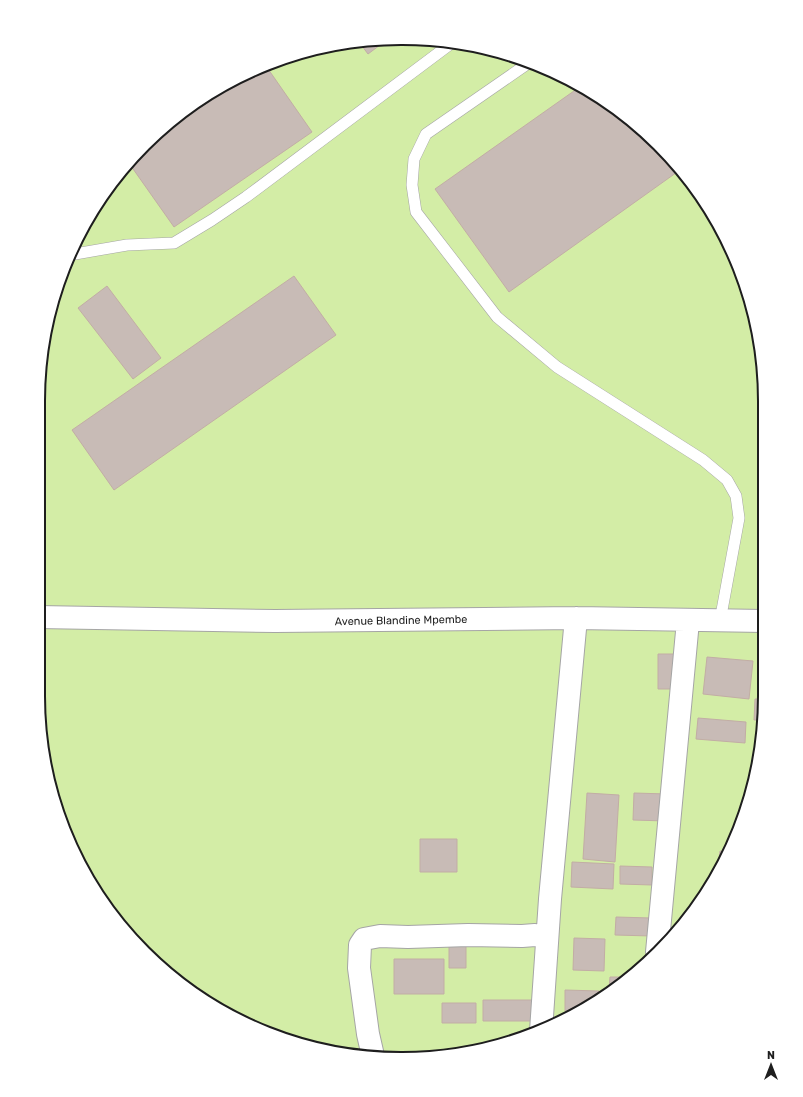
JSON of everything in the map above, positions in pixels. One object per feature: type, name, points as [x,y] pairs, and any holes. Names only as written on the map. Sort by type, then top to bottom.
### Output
[{"type":"street","name":"Avenue Blandine Mpembe","points":[[45,617],[275,621],[576,618],[758,621]]},
{"type":"street","points":[[542,1023],[547,936],[576,618]]},
{"type":"street","points":[[657,945],[688,621]]},
{"type":"street","points":[[372,1050],[358,968],[360,945],[364,939],[380,936],[547,936]]},
{"type":"lane","points":[[77,254],[127,245],[174,243],[246,197],[445,48]]},
{"type":"lane","points":[[523,67],[426,134],[414,159],[412,185],[416,212],[497,318],[557,367],[703,460],[727,480],[736,496],[738,518],[720,621]]},
{"type":"green space","points":[[402,45],[425,46],[448,48],[494,57],[538,72],[559,82],[600,105],[619,119],[637,133],[670,166],[698,203],[731,265],[746,309],[755,355],[758,402],[758,696],[755,742],[751,765],[746,788],[731,832],[698,894],[670,931],[637,964],[600,992],[538,1025],[494,1040],[448,1049],[402,1052],[355,1049],[309,1040],[265,1025],[203,992],[166,964],[133,931],[105,894],[82,853],[64,810],[52,765],[46,719],[45,402],[48,355],[52,332],[57,309],[72,265],[93,223],[105,203],[133,166],[166,133],[203,105],[223,93],[265,72],[287,64],[309,57],[355,48]]},
{"type":"building","points":[[379,46],[368,54],[363,47]]},
{"type":"building","points":[[269,70],[312,132],[174,227],[132,167],[166,133],[203,105],[244,82]]},
{"type":"building","points":[[575,90],[600,105],[637,133],[676,173],[509,292],[435,189]]},
{"type":"building","points":[[294,276],[336,335],[114,490],[72,430]]},
{"type":"building","points":[[107,286],[161,358],[133,379],[78,308]]},
{"type":"building","points":[[658,654],[674,654],[674,689],[658,689]]},
{"type":"building","points":[[707,657],[753,661],[749,699],[703,694]]},
{"type":"building","points":[[755,699],[758,699],[757,720],[754,720]]},
{"type":"building","points":[[698,718],[746,722],[745,743],[696,739]]},
{"type":"building","points":[[587,793],[619,795],[615,862],[583,859]]},
{"type":"building","points":[[634,793],[667,794],[666,821],[633,820]]},
{"type":"building","points":[[420,839],[457,839],[457,872],[420,872]]},
{"type":"building","points":[[572,862],[614,864],[613,889],[571,887]]},
{"type":"building","points":[[620,866],[652,867],[652,885],[620,884]]},
{"type":"building","points":[[616,917],[651,918],[651,936],[615,935]]},
{"type":"building","points":[[574,938],[605,939],[604,971],[573,970]]},
{"type":"building","points":[[449,945],[466,945],[466,968],[449,968]]},
{"type":"building","points":[[394,959],[444,959],[444,994],[394,994]]},
{"type":"building","points":[[610,977],[620,977],[619,978],[609,985]]},
{"type":"building","points":[[565,990],[599,991],[599,993],[580,1004],[565,1011]]},
{"type":"building","points":[[483,1000],[532,1000],[532,1021],[483,1021]]},
{"type":"building","points":[[442,1003],[476,1003],[476,1023],[442,1023]]}]
